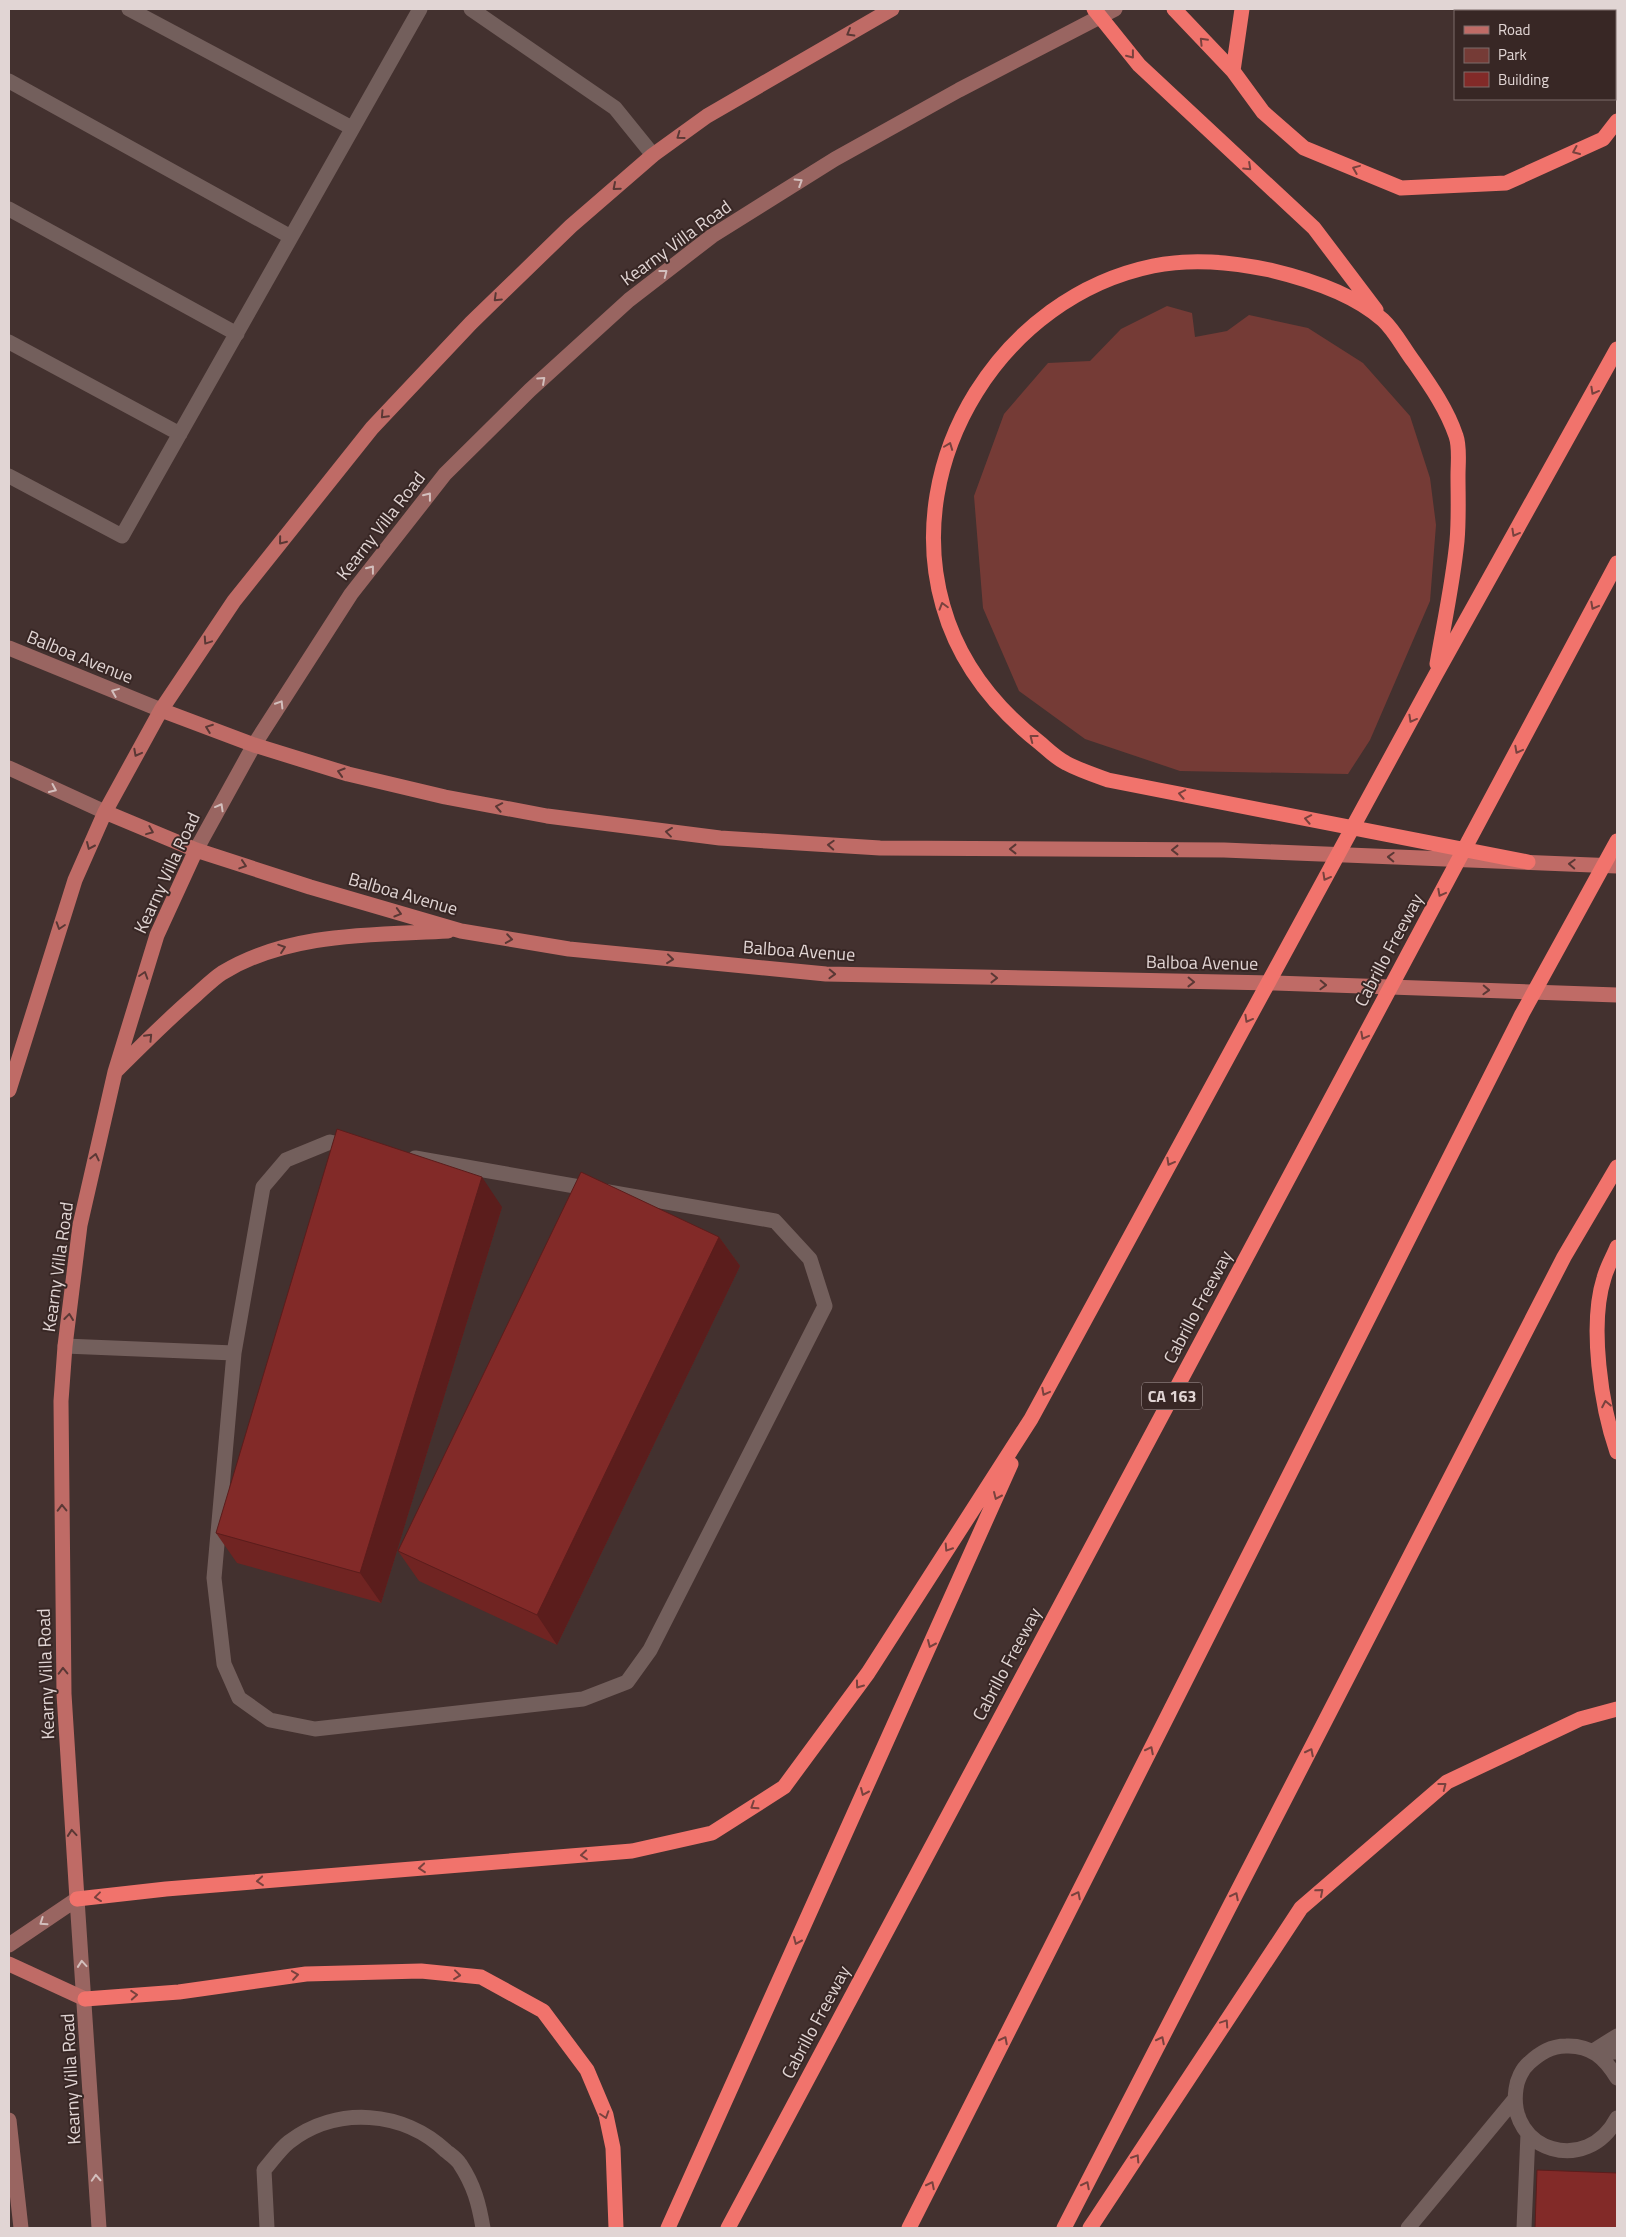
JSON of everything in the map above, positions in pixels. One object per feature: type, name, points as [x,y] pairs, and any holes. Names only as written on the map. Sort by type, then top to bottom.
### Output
[{"type":"highway","points":[[1174,9],[1233,71],[1263,112],[1304,148],[1401,188],[1506,183],[1603,139],[1617,121]]},
{"type":"highway","points":[[1233,71],[1242,9]]},
{"type":"highway","points":[[1097,13],[1139,65],[1314,228],[1384,321],[1437,396],[1458,438],[1458,538],[1435,676]]},
{"type":"highway","points":[[1384,321],[1360,304],[1334,290],[1280,272],[1229,262],[1179,262],[1152,266],[1096,285],[1068,301],[1019,336],[986,375],[971,399],[949,446],[942,469],[933,522],[935,568],[939,591],[962,654],[986,693],[1026,733],[1064,762],[1108,780],[1528,862]]},
{"type":"highway","points":[[77,1899],[166,1889],[632,1851],[712,1833],[784,1787],[868,1673],[1031,1419],[1435,676],[1617,349]]},
{"type":"highway","name":"Cabrillo Freeway","points":[[728,2228],[1617,563]]},
{"type":"highway","points":[[909,2228],[1522,1014],[1617,841]]},
{"type":"highway","points":[[1064,2228],[1560,1266],[1617,1168]]},
{"type":"highway","points":[[1617,1246],[1603,1279],[1597,1322],[1600,1375],[1617,1452]]},
{"type":"highway","points":[[668,2228],[1031,1419]]},
{"type":"highway","points":[[1090,2228],[1301,1908],[1448,1782],[1580,1719],[1617,1709]]},
{"type":"highway","points":[[85,1998],[179,1992],[306,1974],[421,1972],[481,1977],[543,2011],[587,2070],[606,2114],[613,2148],[616,2228]]},
{"type":"main road","points":[[9,1090],[75,880],[105,812],[160,710],[234,600],[372,428],[471,323],[571,226],[653,155],[706,116],[892,9]]},
{"type":"main road","name":"Kearny Villa Road","points":[[99,2228],[64,1694],[61,1401],[65,1346],[80,1225],[116,1072],[157,935],[196,850],[254,745],[351,594],[445,474],[530,390],[629,300],[712,236],[835,159],[1097,13],[1115,9]]},
{"type":"main road","name":"Balboa Avenue","points":[[9,648],[160,710],[254,745],[348,774],[445,797],[547,816],[720,838],[880,848],[1224,850],[1617,866]]},
{"type":"main road","name":"Balboa Avenue","points":[[9,768],[105,812],[196,850],[310,887],[461,931],[569,949],[826,974],[1275,983],[1617,995]]},
{"type":"main road","points":[[116,1072],[164,1022],[220,974],[243,961],[291,944],[346,937],[461,931]]},
{"type":"main road","points":[[9,1945],[77,1899]]},
{"type":"main road","points":[[9,1964],[85,1998]]},
{"type":"main road","points":[[9,2120],[21,2228]]},
{"type":"lane","points":[[129,9],[352,128]]},
{"type":"lane","points":[[9,476],[122,536],[420,9]]},
{"type":"lane","points":[[471,9],[615,108],[653,155]]},
{"type":"lane","points":[[9,81],[291,237]]},
{"type":"lane","points":[[9,209],[236,334]]},
{"type":"lane","points":[[9,342],[180,434]]},
{"type":"lane","points":[[369,1149],[330,1142],[286,1160],[263,1187],[234,1353],[214,1578],[224,1664],[239,1698],[270,1720],[315,1729],[583,1700],[627,1682],[650,1650],[825,1306],[810,1259],[774,1222],[398,1154]]},
{"type":"lane","points":[[65,1346],[234,1353]]},
{"type":"lane","points":[[1593,2052],[1617,2036]]},
{"type":"lane","points":[[1617,2078],[1608,2062],[1593,2052],[1575,2046],[1557,2046],[1540,2054],[1526,2066],[1517,2082],[1514,2100],[1518,2118],[1528,2134],[1543,2146],[1560,2152],[1579,2150],[1596,2144],[1610,2131],[1617,2118]]},
{"type":"lane","points":[[1593,2052],[1617,2052]]},
{"type":"lane","points":[[1408,2228],[1514,2100]]},
{"type":"lane","points":[[267,2228],[264,2170],[289,2142],[323,2124],[360,2116],[397,2121],[432,2137],[459,2163],[477,2196],[483,2228]]},
{"type":"lane","points":[[1524,2228],[1528,2134]]},
{"type":"green space","points":[[1167,306],[1192,313],[1195,337],[1227,331],[1249,315],[1308,328],[1363,363],[1410,416],[1430,478],[1436,525],[1430,601],[1370,740],[1348,774],[1180,771],[1085,739],[1019,691],[983,608],[974,496],[1004,414],[1048,363],[1090,361],[1121,329]]},
{"type":"building","points":[[337,1129],[482,1177],[360,1573],[216,1533]]},
{"type":"building","points":[[581,1172],[719,1237],[537,1615],[398,1551]]},
{"type":"building","points":[[1537,2170],[1617,2173],[1617,2228],[1535,2228]]}]
